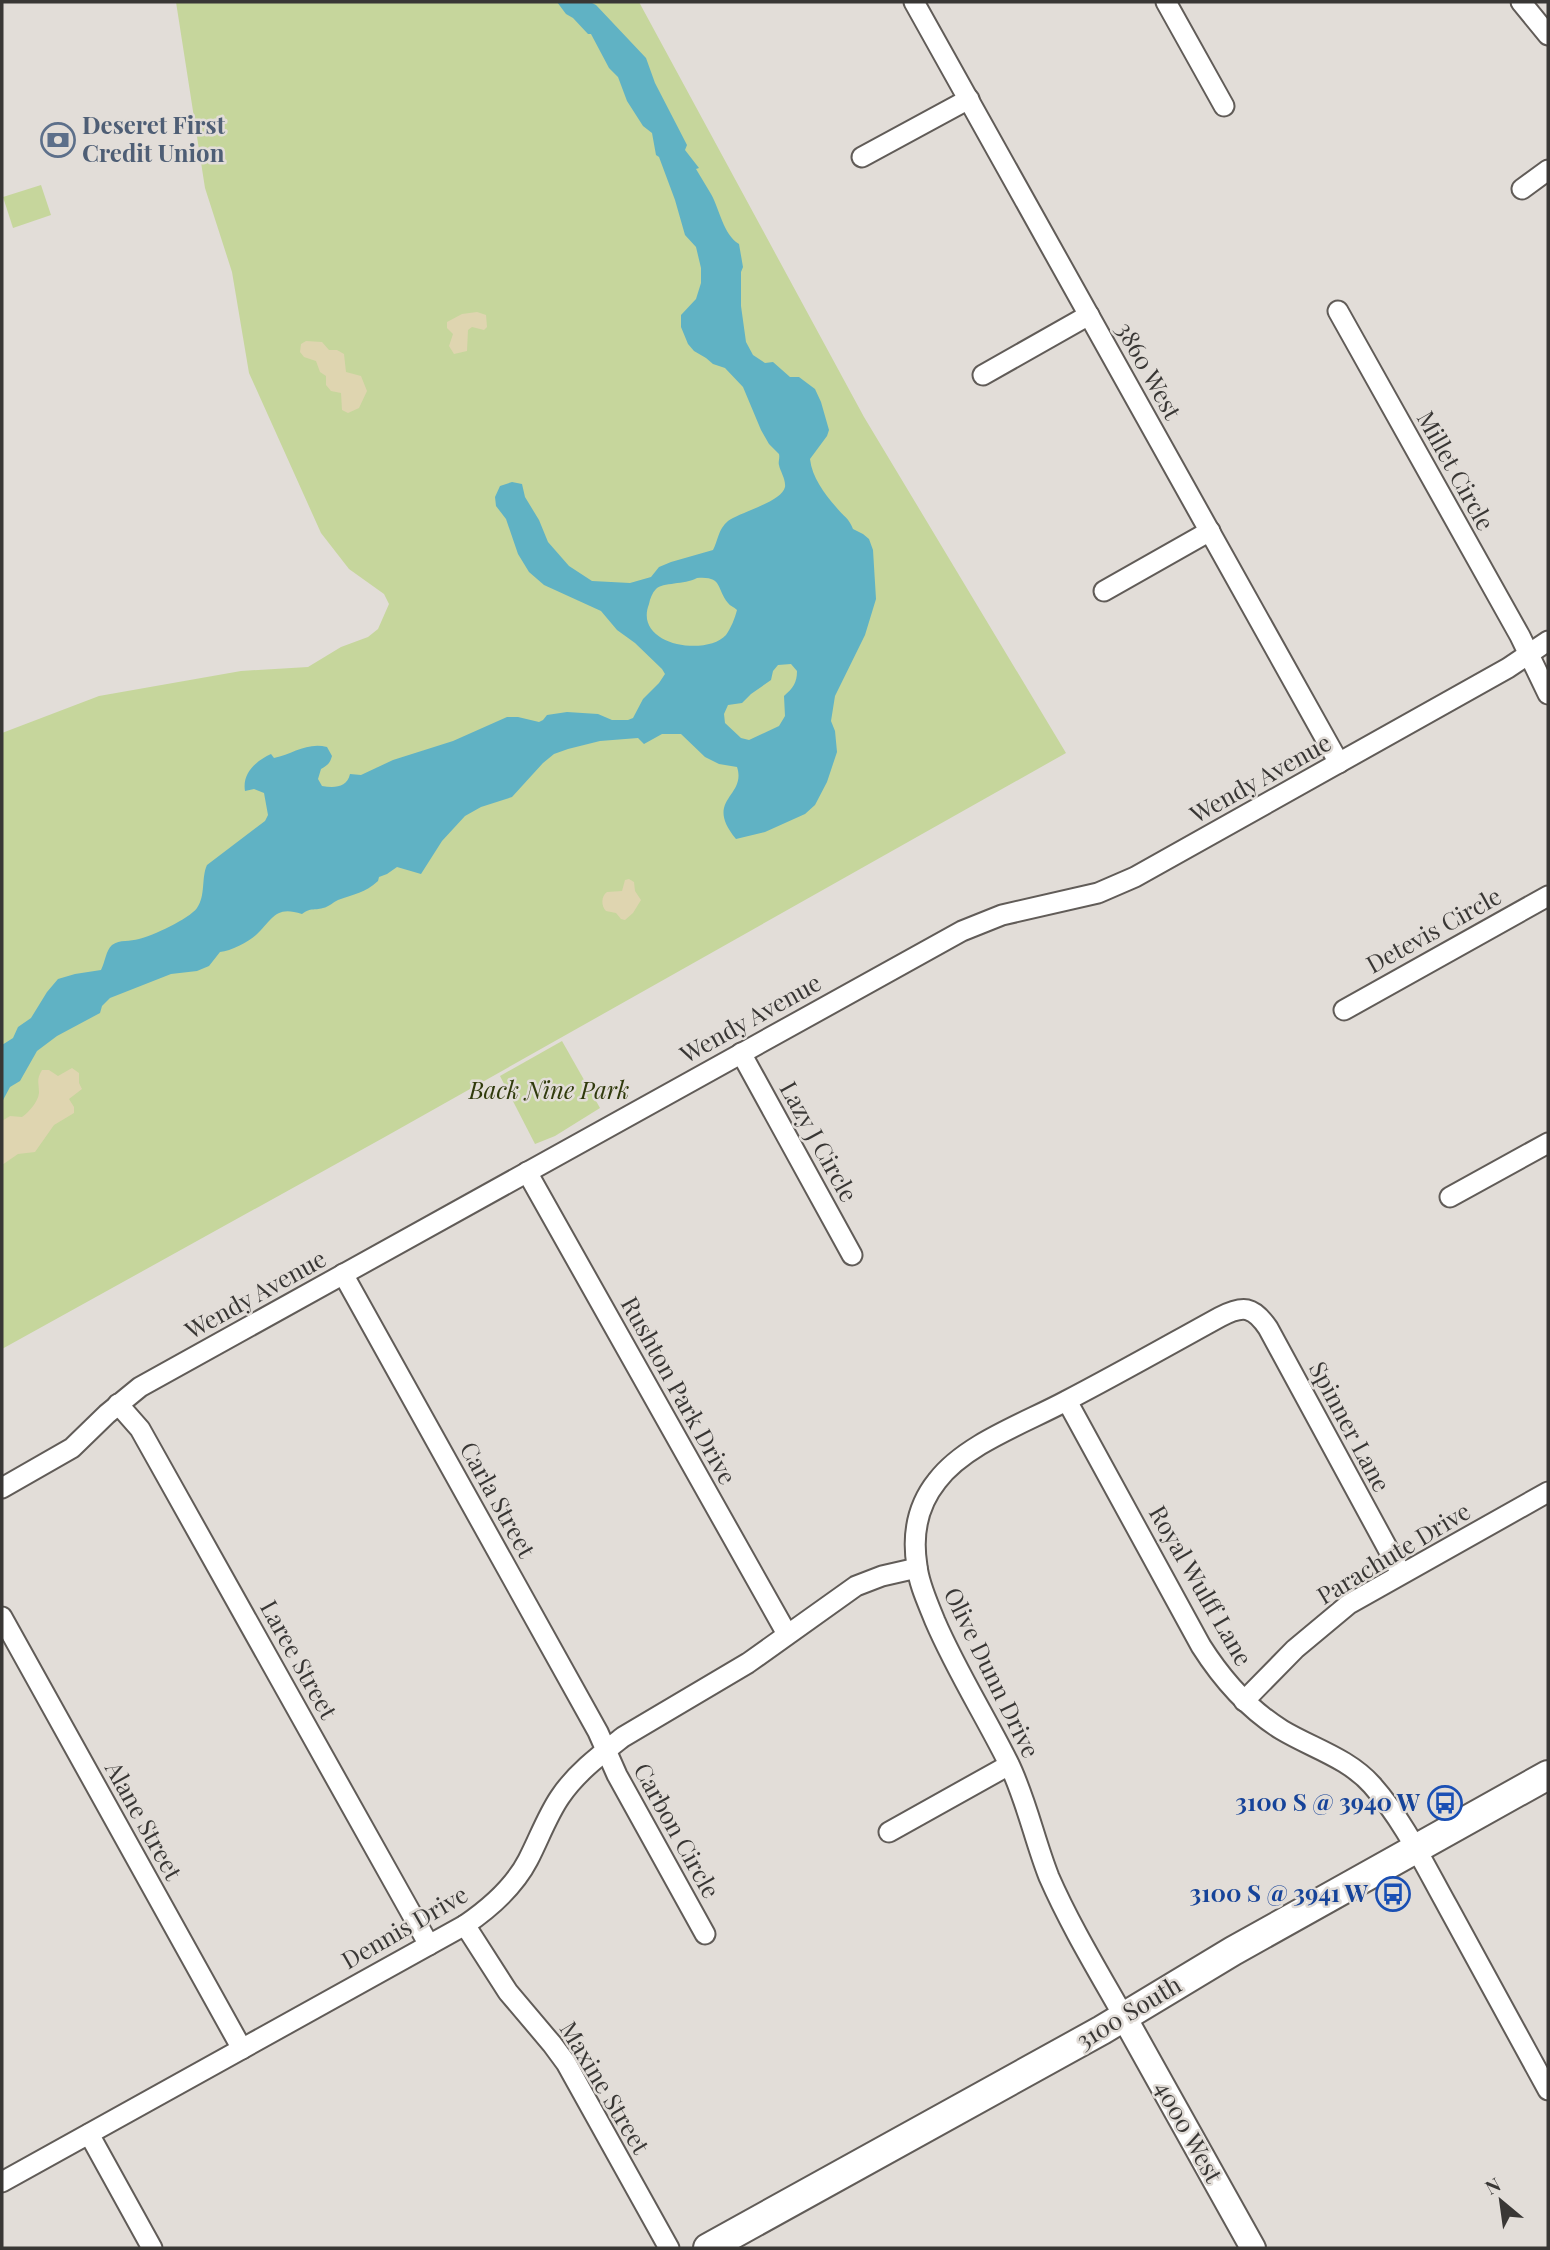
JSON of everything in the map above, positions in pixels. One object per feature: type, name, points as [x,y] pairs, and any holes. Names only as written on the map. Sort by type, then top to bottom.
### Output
[{"type":"main road","name":"3100 South","points":[[708,2248],[1124,2017],[1233,1951],[1548,1775]]},
{"type":"street","name":"3860 West","points":[[915,2],[1339,763]]},
{"type":"street","points":[[1166,2],[1224,106]]},
{"type":"street","points":[[1521,2],[1548,35]]},
{"type":"street","points":[[862,158],[969,99]]},
{"type":"street","points":[[1522,189],[1548,170]]},
{"type":"street","name":"Millet Circle","points":[[1338,312],[1520,636],[1548,694]]},
{"type":"street","points":[[983,375],[1089,315]]},
{"type":"street","points":[[1104,590],[1210,531]]},
{"type":"street","name":"Wendy Avenue","points":[[2,1488],[72,1448],[140,1387],[974,925],[1002,915],[1111,889],[1508,668],[1548,641]]},
{"type":"street","name":"Detevis Circle","points":[[1345,1010],[1548,895]]},
{"type":"street","name":"Lazy J Circle","points":[[741,1054],[852,1255]]},
{"type":"street","points":[[1450,1198],[1548,1143]]},
{"type":"street","name":"Rushton Park Drive","points":[[527,1172],[787,1634]]},
{"type":"street","name":"Carla Street","points":[[343,1274],[606,1750]]},
{"type":"street","name":"Olive Dunn Drive","points":[[1124,2017],[1055,1890],[1009,1765],[950,1657],[925,1597],[917,1568],[916,1528],[926,1496],[946,1469],[961,1457],[1220,1317],[1238,1309],[1248,1309]]},
{"type":"street","name":"Spinner Lane","points":[[1248,1309],[1256,1313],[1268,1328],[1401,1573]]},
{"type":"street","name":"Royal Wulff Lane","points":[[1067,1401],[1201,1646],[1221,1675],[1244,1700],[1281,1729],[1340,1760],[1362,1775],[1388,1805],[1416,1849],[1548,2090]]},
{"type":"street","name":"Laree Street","points":[[118,1404],[141,1429],[429,1945]]},
{"type":"street","name":"Parachute Drive","points":[[1244,1700],[1295,1649],[1349,1604],[1548,1492]]},
{"type":"street","name":"Dennis Drive","points":[[2,2182],[465,1925],[488,1908],[512,1884],[527,1861],[561,1794],[606,1750],[623,1737],[723,1679],[856,1586],[882,1576],[917,1568]]},
{"type":"street","name":"Alane Street","points":[[2,1617],[242,2049]]},
{"type":"street","name":"Carbon Circle","points":[[606,1750],[617,1775],[705,1934]]},
{"type":"street","points":[[889,1832],[1009,1765]]},
{"type":"street","name":"Maxine Street","points":[[465,1925],[508,1992],[566,2063],[669,2248]]},
{"type":"street","name":"4000 West","points":[[1124,2017],[1253,2248]]},
{"type":"street","points":[[89,2134],[152,2248]]},
{"type":"green space","points":[[176,2],[639,2],[864,417],[1066,753],[383,1138],[2,1349],[2,733],[99,696],[241,671],[308,667],[341,647],[368,637],[378,629],[389,604],[384,594],[349,569],[321,533],[249,373],[232,272],[205,188]]},
{"type":"green space","points":[[41,185],[51,215],[13,228],[3,197]]},
{"type":"green space","name":"Back Nine Park","points":[[562,1041],[600,1108],[555,1136],[535,1144],[500,1076]]},
{"type":"sand","points":[[477,312],[486,315],[487,327],[484,330],[472,327],[468,330],[467,351],[454,354],[449,346],[453,334],[447,328],[447,322],[462,314]]},
{"type":"sand","points":[[306,341],[322,342],[329,350],[344,354],[346,372],[361,376],[367,391],[359,408],[348,413],[342,410],[341,393],[331,391],[326,385],[326,376],[320,372],[316,361],[304,357],[300,352],[301,344]]},
{"type":"sand","points":[[625,880],[634,882],[635,891],[641,900],[625,920],[616,913],[606,911],[602,901],[607,892],[622,891]]},
{"type":"sand","points":[[72,1068],[79,1073],[82,1089],[69,1099],[74,1113],[54,1125],[35,1152],[18,1154],[2,1165],[2,1121],[10,1116],[22,1117],[33,1106],[39,1093],[38,1079],[42,1070],[49,1070],[58,1076]]},
{"type":"water","points":[[557,2],[590,2],[596,5],[646,58],[655,83],[687,145],[685,150],[699,168],[696,169],[711,194],[725,228],[739,244],[743,267],[741,306],[746,342],[753,355],[765,363],[773,362],[790,377],[799,377],[815,389],[829,430],[810,459],[813,472],[827,496],[853,529],[869,539],[873,550],[876,599],[865,635],[835,696],[831,721],[837,752],[827,782],[815,805],[805,814],[765,832],[736,839],[727,826],[724,807],[736,785],[737,767],[719,764],[705,757],[681,734],[662,734],[644,744],[638,738],[600,741],[554,754],[512,797],[481,807],[465,816],[442,841],[421,874],[397,867],[379,877],[369,888],[325,907],[302,914],[280,912],[249,940],[220,952],[209,966],[197,971],[171,974],[110,998],[102,1006],[100,1013],[57,1036],[37,1051],[20,1081],[10,1087],[2,1102],[2,1045],[13,1038],[18,1027],[31,1018],[58,979],[101,970],[112,945],[152,934],[179,922],[193,912],[202,898],[207,865],[265,821],[268,815],[264,793],[254,789],[245,791],[245,785],[251,768],[265,757],[271,754],[274,758],[313,746],[327,747],[332,756],[328,764],[321,769],[318,779],[322,786],[335,787],[346,782],[350,774],[361,775],[393,760],[453,741],[507,717],[539,722],[547,715],[567,712],[598,714],[612,720],[633,718],[643,699],[665,674],[635,643],[617,630],[601,611],[544,585],[529,572],[518,554],[506,519],[496,506],[495,497],[500,486],[512,482],[522,484],[525,497],[548,542],[569,566],[592,581],[630,583],[651,577],[659,567],[671,562],[713,550],[720,531],[728,521],[769,502],[785,487],[779,454],[761,430],[743,387],[725,368],[713,364],[694,351],[681,327],[681,315],[696,299],[701,283],[701,268],[696,247],[685,235],[675,200],[656,155],[652,133],[643,126],[627,101],[618,77],[609,68],[591,34],[566,14]],"holes":[[[697,578],[715,581],[724,598],[737,610],[728,632],[716,642],[703,645],[689,646],[661,638],[651,629],[647,618],[653,592],[664,585]],[[791,664],[797,671],[796,679],[784,696],[785,716],[779,726],[749,740],[741,738],[725,723],[724,714],[728,705],[742,703],[771,680],[778,665]]]},
{"type":"place","name":"Deseret First Credit Union","points":[[58,140]]},
{"type":"place","name":"3100 S @ 3940 W","points":[[1445,1803]]},
{"type":"place","name":"3100 S @ 3941 W","points":[[1393,1894]]}]
